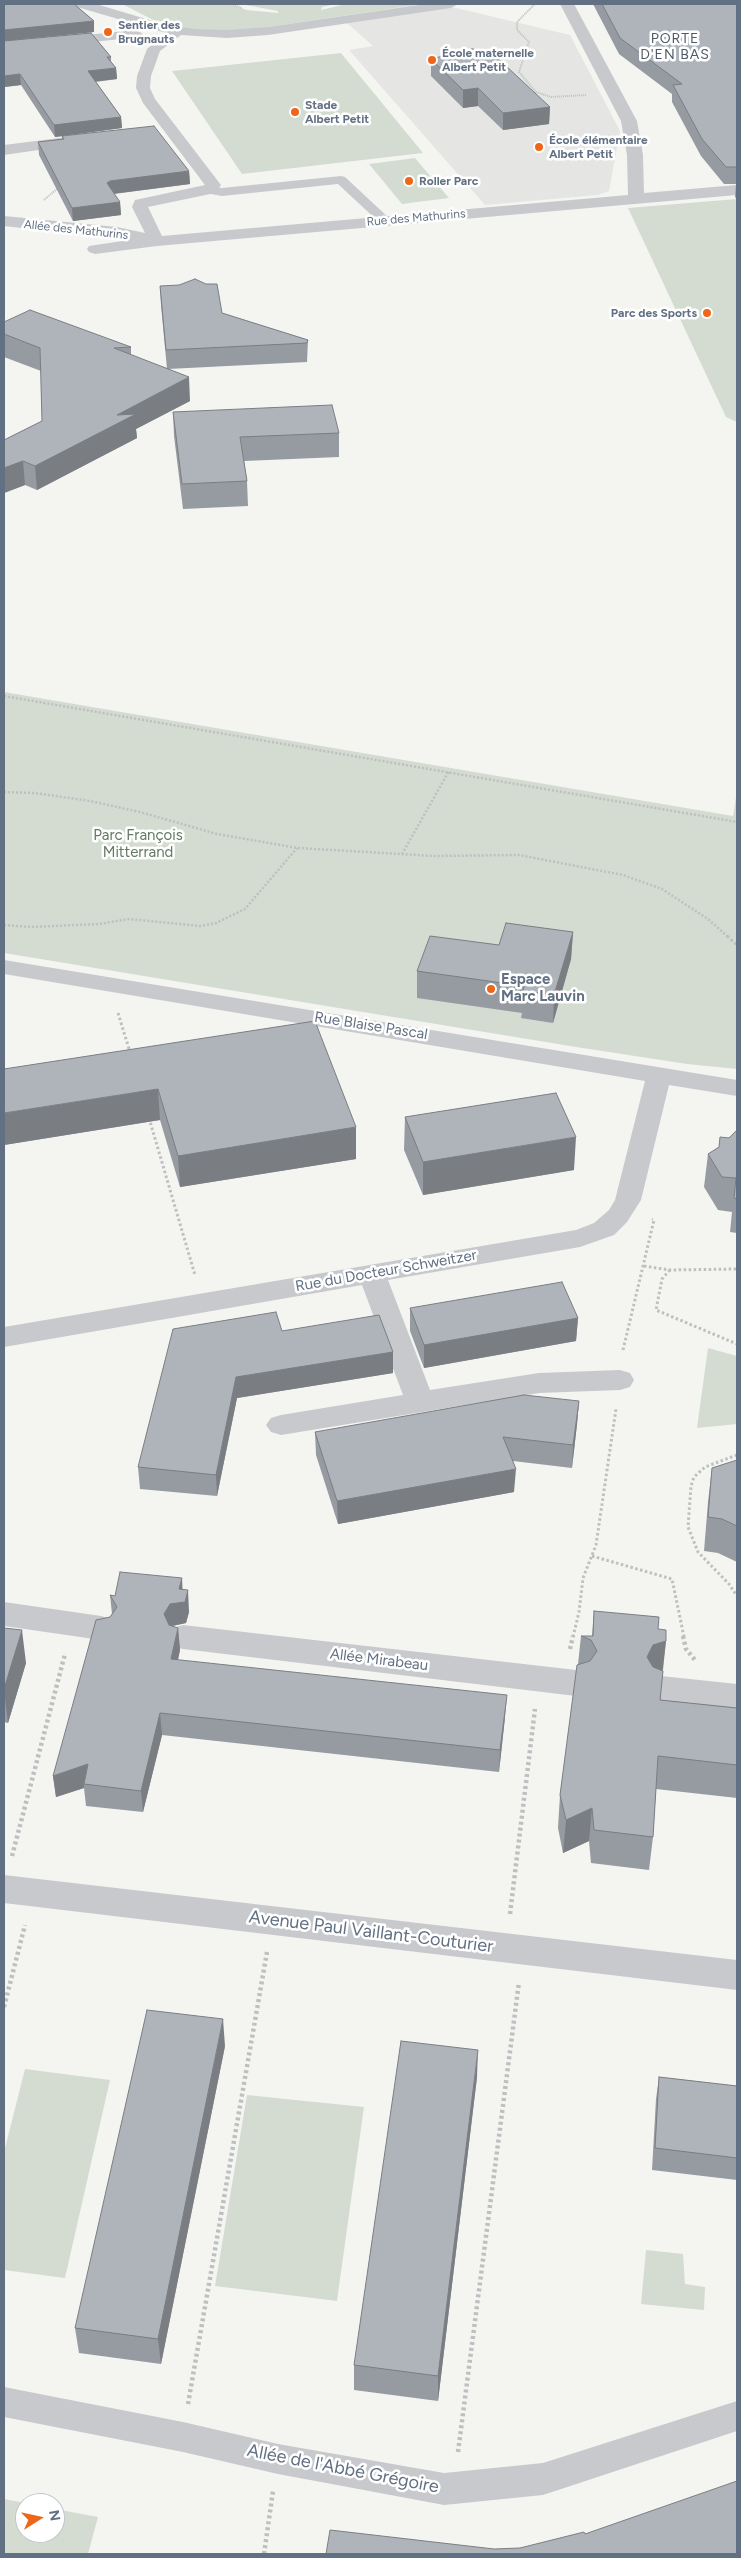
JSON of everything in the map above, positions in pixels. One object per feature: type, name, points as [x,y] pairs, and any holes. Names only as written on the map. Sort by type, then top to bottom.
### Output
[{"type":"street","points":[[82,4],[102,8],[142,23],[178,31],[227,34],[268,31]]},
{"type":"street","points":[[82,4],[114,24],[136,34],[164,40],[210,41],[451,4]]},
{"type":"street","points":[[567,4],[629,121],[635,155],[636,199]]},
{"type":"street","points":[[178,31],[154,49],[148,64],[143,88],[148,100],[168,128],[214,185],[209,190]]},
{"type":"street","points":[[4,47],[136,34]]},
{"type":"street","points":[[149,131],[168,128]]},
{"type":"street","points":[[4,150],[91,139]]},
{"type":"street","name":"Allée des Mathurins","points":[[158,241],[140,207],[141,203],[209,190]]},
{"type":"street","name":"Rue des Mathurins","points":[[96,249],[158,241],[737,190]]},
{"type":"street","name":"Allée des Mathurins","points":[[11,222],[118,232],[158,241]]},
{"type":"street","name":"Rue Blaise Pascal","points":[[4,967],[737,1088]]},
{"type":"street","name":"Rue du Docteur Schweitzer","points":[[4,1337],[580,1238],[604,1229],[618,1216],[628,1200],[658,1075]]},
{"type":"street","points":[[371,1273],[420,1402]]},
{"type":"street","points":[[281,1425],[539,1382],[620,1380]]},
{"type":"street","points":[[4,1614],[87,1626]]},
{"type":"street","name":"Allée Mirabeau","points":[[183,1637],[560,1681]]},
{"type":"street","points":[[661,1690],[737,1697]]},
{"type":"street","name":"Avenue Paul Vaillant-Couturier","points":[[16,1880],[272,1920],[737,1975]]},
{"type":"lane","name":"Allée des Mathurins","points":[[209,190],[222,192],[341,180],[385,221]]},
{"type":"lane","name":"Allée de l'Abbé Grégoire","points":[[4,2402],[183,2437],[278,2458],[444,2489],[543,2479],[737,2416]]},
{"type":"path","points":[[535,4],[517,22],[517,30],[529,42],[519,72],[536,92],[551,97],[614,93]]},
{"type":"path","points":[[11,222],[31,210],[61,186]]},
{"type":"path","points":[[4,696],[737,822]]},
{"type":"path","points":[[402,854],[449,771]]},
{"type":"path","points":[[4,792],[35,793],[90,801],[140,812],[217,834],[298,848],[402,854],[519,855],[623,875],[662,889],[708,919],[737,945]]},
{"type":"path","points":[[4,925],[31,927],[70,926],[129,920],[200,926],[216,923],[245,909],[290,854],[298,848]]},
{"type":"path","points":[[110,984],[132,1059]]},
{"type":"path","points":[[148,1115],[203,1302]]},
{"type":"path","points":[[644,1266],[670,1270],[737,1269]]},
{"type":"path","points":[[670,1270],[662,1278],[656,1310],[737,1344]]},
{"type":"path","points":[[737,1455],[705,1467],[694,1477],[691,1486],[688,1527],[698,1552],[729,1584],[737,1596]]},
{"type":"path","points":[[444,2489],[456,2470],[514,1949],[560,1681],[580,1612],[583,1578],[592,1556],[598,1531]]},
{"type":"path","points":[[592,1556],[672,1579],[686,1649],[700,1664]]},
{"type":"path","points":[[4,2007],[16,1880],[87,1626]]},
{"type":"path","points":[[183,2437],[272,1920]]},
{"type":"path","points":[[264,2554],[278,2458]]},
{"type":"shaded area","points":[[452,7],[570,35],[620,131],[609,191],[598,195],[485,205],[349,50],[373,46],[347,23]]},
{"type":"green space","points":[[122,4],[229,4],[247,10],[278,13],[278,11],[240,4],[336,4],[322,7],[321,10],[346,4],[423,4],[241,31],[184,29],[159,23]]},
{"type":"green space","name":"Stade Albert Petit","points":[[341,53],[423,153],[242,174],[172,71]]},
{"type":"green space","name":"Roller Parc","points":[[415,158],[449,198],[402,204],[369,164]]},
{"type":"green space","name":"Parc des Sports","points":[[737,199],[737,422],[726,417],[628,208]]},
{"type":"green space","name":"Parc François Mitterrand","points":[[4,692],[733,816],[737,791],[737,1069],[687,1064],[576,1047],[4,953]]},
{"type":"green space","points":[[708,1348],[737,1356],[737,1424],[697,1428]]},
{"type":"green space","points":[[25,2069],[110,2080],[65,2278],[4,2270],[4,2152]]},
{"type":"green space","points":[[247,2095],[364,2107],[337,2301],[215,2286]]},
{"type":"green space","points":[[646,2250],[683,2254],[685,2284],[705,2287],[704,2310],[641,2304]]},
{"type":"green space","points":[[4,2499],[15,2501],[15,2543],[65,2543],[65,2511],[98,2517],[88,2554],[4,2554]]},
{"type":"building","points":[[4,4],[74,4],[94,21],[4,30]]},
{"type":"building","points":[[602,4],[737,4],[737,167],[726,167],[702,139],[673,85],[682,84],[620,38]]},
{"type":"building","points":[[91,33],[111,57],[107,57],[116,68],[88,71],[121,117],[54,125],[20,74],[4,76],[4,41]]},
{"type":"building","points":[[472,49],[490,51],[550,107],[503,113],[478,88],[463,90],[431,59]]},
{"type":"building","points":[[154,126],[189,171],[110,181],[107,183],[120,202],[72,208],[38,142],[64,139],[62,136]]},
{"type":"building","points":[[195,279],[206,284],[217,284],[222,313],[308,340],[307,343],[166,350],[160,286],[179,285]]},
{"type":"building","points":[[30,310],[131,347],[114,348],[189,377],[117,415],[136,414],[35,466],[23,461],[4,468],[4,440],[42,421],[40,348],[4,334],[4,322]]},
{"type":"building","points":[[332,405],[339,433],[240,437],[247,481],[182,484],[173,412]]},
{"type":"building","points":[[506,923],[573,932],[554,995],[523,991],[524,986],[417,971],[430,936],[499,945]]},
{"type":"building","points":[[315,1021],[356,1127],[178,1156],[158,1089],[4,1113],[4,1069]]},
{"type":"building","points":[[556,1093],[576,1137],[423,1162],[405,1117]]},
{"type":"building","points":[[737,1130],[737,1199],[734,1198],[736,1178],[722,1177],[708,1154],[719,1147],[720,1137],[729,1138]]},
{"type":"building","points":[[562,1282],[578,1318],[424,1345],[410,1308]]},
{"type":"building","points":[[276,1312],[282,1331],[379,1315],[393,1352],[236,1377],[216,1475],[138,1467],[173,1329]]},
{"type":"building","points":[[524,1395],[579,1401],[573,1445],[503,1437],[516,1469],[337,1501],[315,1432]]},
{"type":"building","points":[[737,1460],[737,1526],[722,1519],[708,1517],[712,1468]]},
{"type":"building","points":[[120,1572],[182,1578],[179,1589],[188,1590],[185,1602],[170,1604],[164,1614],[169,1625],[178,1628],[171,1659],[507,1695],[500,1750],[160,1713],[141,1791],[84,1784],[88,1764],[53,1776],[96,1620],[110,1617],[117,1607],[110,1595],[115,1596]]},
{"type":"building","points":[[594,1611],[659,1617],[658,1629],[666,1630],[666,1641],[653,1645],[647,1657],[653,1667],[663,1671],[660,1700],[737,1708],[737,1765],[658,1756],[653,1837],[594,1830],[592,1808],[566,1820],[560,1795],[577,1665],[590,1661],[597,1651],[591,1640],[581,1636],[593,1636]]},
{"type":"building","points":[[4,1628],[22,1630],[4,1689]]},
{"type":"building","points":[[147,2010],[223,2019],[158,2339],[75,2328]]},
{"type":"building","points":[[401,2041],[478,2050],[438,2376],[354,2365]]},
{"type":"building","points":[[659,2077],[737,2086],[737,2158],[655,2148]]},
{"type":"building","points":[[737,2481],[737,2554],[326,2554],[330,2530],[494,2549],[520,2548],[584,2532],[585,2534]]},
{"type":"place","name":"Sentier des Brugnauts","points":[[108,32]]},
{"type":"place","name":"École maternelle Albert Petit","points":[[432,60]]},
{"type":"place","name":"Stade Albert Petit","points":[[295,112]]},
{"type":"place","name":"École élémentaire Albert Petit","points":[[539,147]]},
{"type":"place","name":"Roller Parc","points":[[409,181]]},
{"type":"place","name":"Parc des Sports","points":[[707,313]]},
{"type":"place","name":"Espace Marc Lauvin","points":[[491,989]]},
{"type":"district","name":"PORTE D'EN BAS","points":[[675,48]]}]
